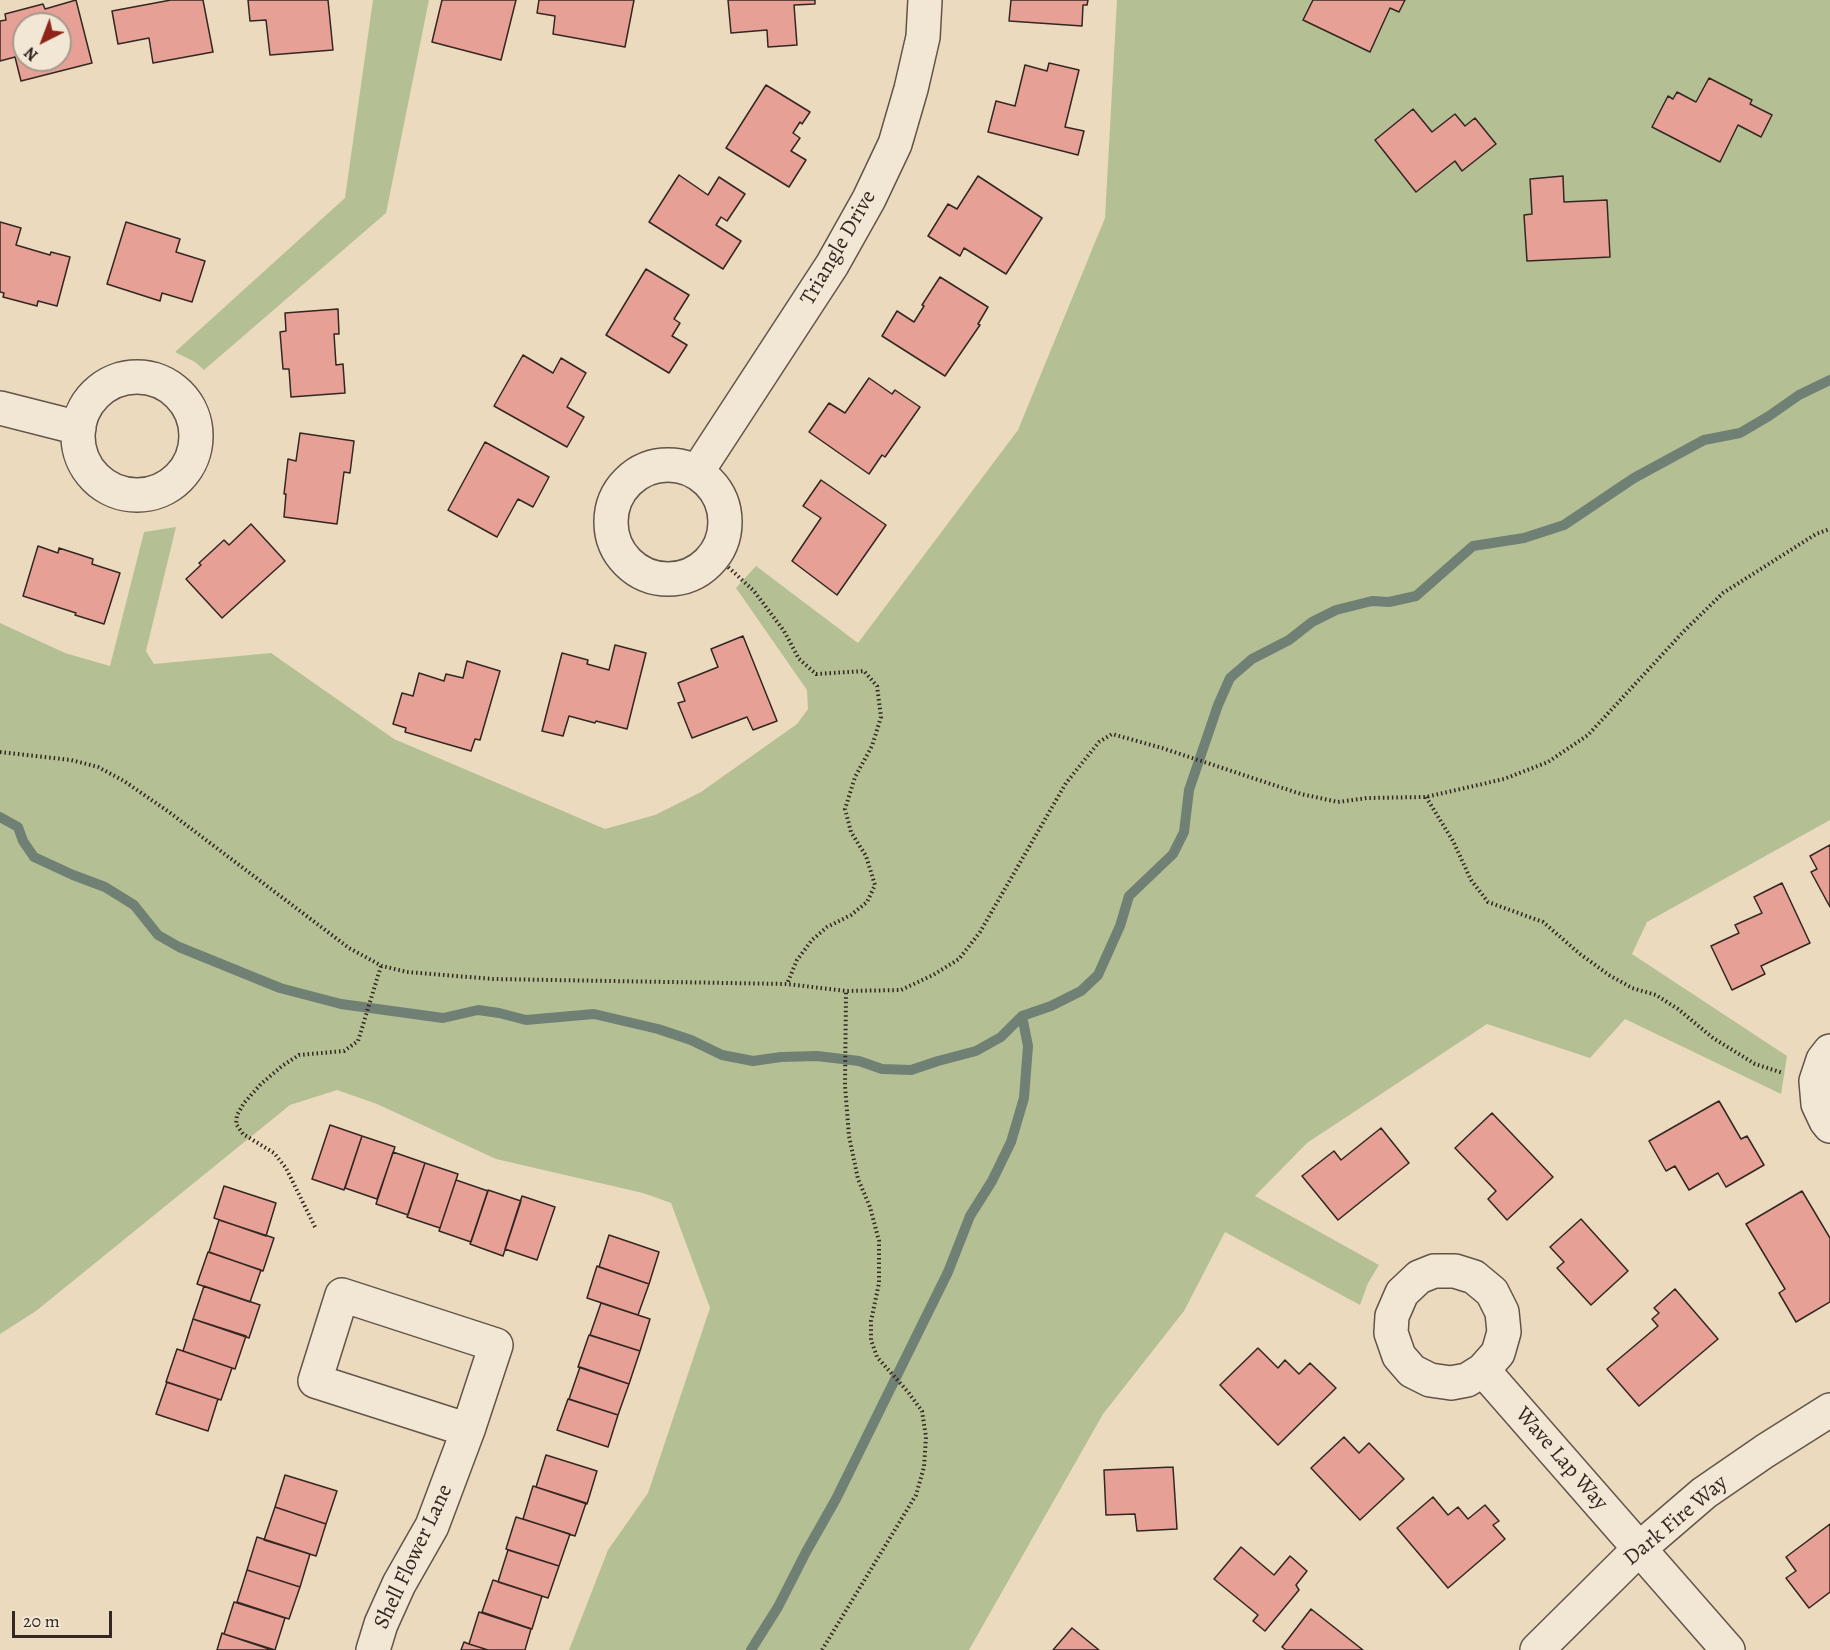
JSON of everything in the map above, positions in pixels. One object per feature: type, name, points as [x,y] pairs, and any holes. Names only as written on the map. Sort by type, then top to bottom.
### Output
[{"type":"street","name":"Triangle Drive","points":[[697,472],[832,265],[869,199],[895,144],[911,89],[923,37],[925,0]]},
{"type":"street","points":[[0,408],[79,428]]},
{"type":"street","points":[[674,464],[697,472],[710,483],[723,503],[725,516],[723,539],[715,555],[708,564],[689,576],[669,579],[650,576],[630,565],[620,553],[612,534],[611,512],[619,491],[635,475],[653,466],[674,464]]},
{"type":"street","points":[[1830,1051],[1823,1060],[1816,1081],[1818,1104],[1830,1126]]},
{"type":"street","name":"Shell Flower Lane","points":[[373,1650],[381,1624],[399,1584],[432,1526],[468,1430],[496,1345],[342,1295],[315,1381],[468,1430]]},
{"type":"street","name":"Wave Lap Way","points":[[1483,1370],[1728,1650]]},
{"type":"street","name":"Dark Fire Way","points":[[1537,1650],[1640,1548],[1704,1493],[1830,1410]]},
{"type":"path","points":[[0,752],[70,760],[98,767],[124,781],[169,812],[349,948],[382,966],[407,972],[493,979],[787,984],[846,991],[901,990],[933,975],[959,959],[980,932],[1066,783],[1100,742],[1112,734],[1301,794],[1338,802],[1367,798],[1426,797],[1504,779],[1548,762],[1588,735],[1684,631],[1723,593],[1816,534],[1830,529]]},
{"type":"path","points":[[715,555],[754,591],[784,631],[799,659],[816,674],[864,671],[877,686],[881,717],[872,746],[855,777],[845,809],[851,832],[866,856],[875,885],[867,902],[851,915],[827,927],[812,940],[797,960],[787,984]]},
{"type":"path","points":[[1426,797],[1453,841],[1471,880],[1488,902],[1543,922],[1609,975],[1632,988],[1656,995],[1678,1009],[1713,1038],[1755,1064],[1816,1081]]},
{"type":"path","points":[[315,1227],[286,1168],[274,1153],[243,1134],[236,1124],[237,1115],[244,1103],[261,1084],[282,1066],[300,1056],[344,1051],[358,1041],[382,966]]},
{"type":"path","points":[[822,1650],[916,1495],[924,1467],[926,1437],[922,1412],[908,1392],[877,1358],[871,1340],[870,1321],[879,1283],[879,1241],[870,1207],[858,1179],[849,1136],[845,1086],[846,991]]},
{"type":"green space","points":[[373,0],[429,0],[386,213],[204,370],[195,362],[175,352],[345,198]]},
{"type":"green space","points":[[1117,0],[1830,0],[1830,820],[1647,922],[1632,954],[1787,1056],[1781,1094],[1625,1019],[1590,1058],[1487,1024],[1307,1143],[1255,1196],[1379,1265],[1368,1283],[1360,1305],[1225,1232],[1184,1311],[1103,1414],[969,1650],[569,1650],[608,1550],[648,1493],[710,1308],[671,1203],[643,1193],[496,1159],[377,1104],[337,1090],[290,1105],[36,1311],[0,1334],[0,623],[65,653],[110,666],[144,532],[176,527],[146,651],[154,664],[271,653],[394,739],[605,829],[655,815],[701,792],[797,724],[808,709],[807,690],[736,588],[756,566],[858,643],[1018,430],[1105,218]]},
{"type":"building","points":[[76,0],[92,63],[72,68],[72,12],[13,12],[43,4],[45,9]]},
{"type":"building","points":[[171,0],[203,0],[213,52],[153,63],[149,38],[118,44],[112,11]]},
{"type":"building","points":[[248,0],[328,0],[333,50],[270,55],[266,20],[250,21]]},
{"type":"building","points":[[442,0],[516,0],[501,60],[432,42]]},
{"type":"building","points":[[539,0],[634,0],[625,47],[553,34],[555,16],[537,13]]},
{"type":"building","points":[[728,0],[815,0],[815,4],[794,5],[797,45],[768,47],[767,30],[731,33]]},
{"type":"building","points":[[1011,0],[1088,0],[1087,5],[1083,5],[1082,26],[1009,21]]},
{"type":"building","points":[[1313,0],[1405,0],[1399,12],[1390,8],[1370,52],[1303,20]]},
{"type":"building","points":[[12,12],[12,58],[0,61],[0,21],[6,20],[5,14]]},
{"type":"building","points":[[1049,63],[1079,70],[1065,127],[1084,131],[1078,155],[988,132],[996,101],[1015,106],[1025,65],[1047,71]]},
{"type":"building","points":[[19,72],[56,72],[21,81]]},
{"type":"building","points":[[1709,78],[1752,100],[1750,104],[1772,115],[1761,137],[1738,125],[1720,162],[1652,127],[1668,96],[1673,99],[1677,92],[1696,102]]},
{"type":"building","points":[[766,85],[810,112],[793,133],[800,138],[791,151],[806,160],[789,187],[726,148]]},
{"type":"building","points":[[1413,109],[1432,132],[1455,114],[1465,126],[1475,118],[1496,144],[1462,171],[1455,161],[1416,192],[1375,140]]},
{"type":"building","points":[[679,175],[708,195],[719,177],[745,194],[727,221],[721,217],[716,225],[741,241],[723,269],[649,222]]},
{"type":"building","points":[[978,176],[1042,218],[1006,274],[964,248],[960,256],[928,236],[948,204],[957,209]]},
{"type":"building","points":[[1563,176],[1564,202],[1607,200],[1610,257],[1527,261],[1524,215],[1532,214],[1530,179]]},
{"type":"building","points":[[0,222],[21,228],[16,245],[50,255],[51,252],[70,257],[57,306],[38,301],[37,306],[3,297],[4,293],[0,292]]},
{"type":"building","points":[[126,222],[180,239],[176,252],[205,261],[192,302],[162,293],[160,301],[107,284]]},
{"type":"building","points":[[646,269],[689,295],[674,319],[680,323],[672,336],[687,345],[669,373],[606,335]]},
{"type":"building","points":[[940,277],[988,307],[978,324],[980,325],[945,376],[882,336],[897,311],[914,322]]},
{"type":"building","points":[[338,309],[339,334],[334,334],[336,365],[343,364],[345,393],[291,397],[289,369],[283,369],[280,332],[286,331],[285,313]]},
{"type":"building","points":[[523,355],[553,373],[561,358],[586,373],[567,407],[584,417],[567,447],[494,406]]},
{"type":"building","points":[[869,378],[892,394],[895,390],[920,407],[885,457],[882,455],[869,474],[809,432],[829,403],[845,413]]},
{"type":"building","points":[[300,433],[354,441],[350,473],[344,472],[337,524],[284,517],[288,459],[296,461]]},
{"type":"building","points":[[485,442],[549,477],[533,507],[518,499],[497,537],[448,510]]},
{"type":"building","points":[[821,480],[886,525],[837,595],[792,561],[821,518],[803,506]]},
{"type":"building","points":[[251,524],[285,561],[222,618],[186,579],[201,565],[199,563],[224,540],[229,545]]},
{"type":"building","points":[[38,546],[58,553],[59,548],[93,559],[92,564],[120,573],[104,624],[23,596]]},
{"type":"building","points":[[743,636],[777,721],[753,730],[747,717],[692,738],[678,703],[685,701],[678,683],[718,667],[711,649]]},
{"type":"building","points":[[615,645],[646,653],[627,729],[569,716],[563,736],[542,731],[562,653],[588,660],[587,664],[609,670]]},
{"type":"building","points":[[467,661],[500,671],[480,740],[475,739],[471,751],[405,732],[406,728],[393,724],[402,693],[413,696],[419,673],[444,681],[446,674],[463,678]]},
{"type":"building","points":[[1830,845],[1830,907],[1811,872],[1817,869],[1810,856]]},
{"type":"building","points":[[1782,883],[1810,943],[1761,966],[1765,974],[1732,990],[1711,946],[1739,933],[1735,925],[1762,913],[1754,897]]},
{"type":"building","points":[[1719,1101],[1741,1139],[1747,1136],[1764,1165],[1726,1187],[1718,1173],[1689,1190],[1675,1166],[1666,1171],[1649,1141]]},
{"type":"building","points":[[1492,1113],[1553,1177],[1507,1220],[1488,1199],[1496,1191],[1455,1148]]},
{"type":"building","points":[[330,1125],[362,1136],[344,1190],[312,1179]]},
{"type":"building","points":[[1381,1128],[1409,1163],[1338,1220],[1302,1176],[1334,1151],[1341,1160]]},
{"type":"building","points":[[362,1136],[395,1147],[377,1199],[345,1188]]},
{"type":"building","points":[[393,1152],[425,1163],[408,1215],[376,1204]]},
{"type":"building","points":[[425,1163],[458,1174],[440,1228],[407,1217]]},
{"type":"building","points":[[456,1180],[488,1191],[471,1242],[439,1231]]},
{"type":"building","points":[[224,1186],[276,1203],[266,1236],[214,1218]]},
{"type":"building","points":[[488,1190],[521,1201],[503,1256],[470,1244]]},
{"type":"building","points":[[1802,1191],[1830,1238],[1830,1302],[1796,1322],[1779,1293],[1785,1289],[1746,1224]]},
{"type":"building","points":[[522,1196],[555,1207],[537,1260],[505,1249]]},
{"type":"building","points":[[1581,1219],[1628,1271],[1591,1305],[1557,1268],[1564,1262],[1550,1247]]},
{"type":"building","points":[[219,1220],[274,1238],[263,1271],[209,1252]]},
{"type":"building","points":[[609,1235],[659,1252],[649,1284],[599,1267]]},
{"type":"building","points":[[208,1252],[261,1270],[250,1302],[197,1284]]},
{"type":"building","points":[[597,1266],[649,1284],[638,1315],[587,1298]]},
{"type":"building","points":[[204,1286],[260,1305],[249,1338],[193,1319]]},
{"type":"building","points":[[1675,1289],[1718,1339],[1639,1406],[1607,1369],[1658,1326],[1652,1319],[1659,1313],[1654,1308]]},
{"type":"building","points":[[601,1303],[650,1319],[640,1351],[590,1335]]},
{"type":"building","points":[[193,1319],[246,1336],[235,1369],[183,1351]]},
{"type":"building","points":[[589,1335],[640,1351],[629,1384],[578,1367]]},
{"type":"building","points":[[1258,1348],[1278,1368],[1285,1360],[1299,1374],[1310,1363],[1336,1388],[1278,1445],[1220,1385]]},
{"type":"building","points":[[177,1349],[232,1368],[221,1400],[166,1382]]},
{"type":"building","points":[[580,1367],[629,1384],[618,1415],[569,1399]]},
{"type":"building","points":[[167,1382],[218,1399],[208,1431],[156,1414]]},
{"type":"building","points":[[568,1399],[618,1415],[608,1447],[557,1430]]},
{"type":"building","points":[[1344,1437],[1359,1453],[1369,1443],[1404,1479],[1360,1520],[1311,1468]]},
{"type":"building","points":[[546,1455],[597,1471],[587,1504],[536,1487]]},
{"type":"building","points":[[1173,1467],[1177,1529],[1137,1531],[1135,1514],[1106,1515],[1104,1470]]},
{"type":"building","points":[[285,1475],[337,1491],[326,1524],[275,1507]]},
{"type":"building","points":[[533,1486],[586,1503],[575,1536],[523,1519]]},
{"type":"building","points":[[1433,1497],[1448,1515],[1458,1507],[1468,1519],[1485,1505],[1499,1521],[1493,1525],[1505,1539],[1448,1588],[1397,1528]]},
{"type":"building","points":[[275,1507],[326,1524],[316,1556],[264,1540]]},
{"type":"building","points":[[516,1517],[570,1534],[559,1566],[506,1549]]},
{"type":"building","points":[[1830,1524],[1830,1592],[1809,1608],[1786,1578],[1796,1571],[1786,1557]]},
{"type":"building","points":[[257,1537],[310,1554],[300,1587],[247,1570]]},
{"type":"building","points":[[1241,1547],[1274,1575],[1290,1556],[1307,1571],[1296,1585],[1299,1590],[1265,1631],[1253,1621],[1258,1615],[1214,1579]]},
{"type":"building","points":[[508,1550],[559,1566],[548,1598],[498,1582]]},
{"type":"building","points":[[247,1570],[300,1587],[289,1619],[237,1602]]},
{"type":"building","points":[[493,1580],[542,1596],[532,1629],[482,1612]]},
{"type":"building","points":[[234,1602],[285,1618],[275,1650],[224,1634]]},
{"type":"building","points":[[1311,1609],[1363,1650],[1286,1650],[1282,1647]]},
{"type":"building","points":[[479,1612],[531,1629],[525,1650],[488,1650],[469,1644]]},
{"type":"building","points":[[1072,1628],[1099,1650],[1053,1650]]},
{"type":"building","points":[[222,1633],[224,1634],[272,1650],[217,1650]]},
{"type":"building","points":[[464,1642],[469,1644],[488,1650],[461,1650]]},
{"type":"waterway","points":[[0,817],[18,827],[23,841],[34,857],[105,887],[134,905],[158,935],[179,947],[280,988],[341,1004],[443,1018],[478,1010],[526,1020],[594,1014],[658,1029],[691,1040],[722,1055],[753,1061],[781,1057],[817,1056],[859,1061],[882,1069],[911,1070],[976,1051],[1001,1037],[1022,1016],[1051,1006],[1081,991],[1098,975],[1120,926],[1129,896],[1173,854],[1184,832],[1189,790],[1218,705],[1230,678],[1252,659],[1289,640],[1312,622],[1336,610],[1372,601],[1389,602],[1416,596],[1473,546],[1524,538],[1564,525],[1634,478],[1704,440],[1740,433],[1799,395],[1830,380]]},
{"type":"waterway","points":[[751,1650],[778,1607],[836,1499],[948,1272],[970,1216],[992,1181],[1011,1142],[1024,1098],[1028,1046],[1022,1016]]}]
